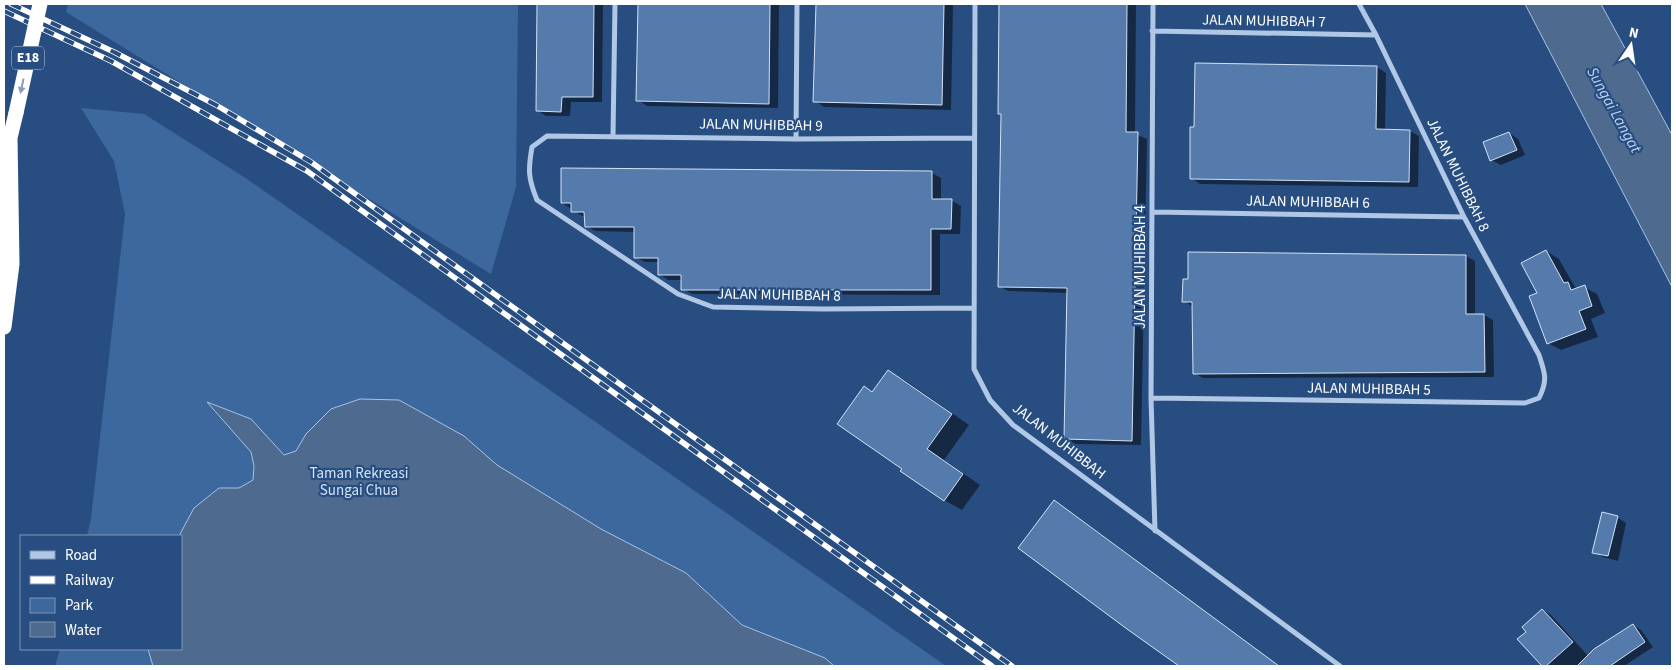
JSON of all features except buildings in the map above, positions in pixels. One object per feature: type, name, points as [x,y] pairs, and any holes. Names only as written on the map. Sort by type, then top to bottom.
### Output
[{"type":"highway","name":"E18","points":[[4,167],[40,4]]},
{"type":"highway","points":[[4,328],[12,264],[10,137]]},
{"type":"street","points":[[613,136],[616,4]]},
{"type":"street","points":[[796,139],[797,4]]},
{"type":"street","name":"JALAN MUHIBBAH","points":[[974,4],[974,369],[990,400],[1013,425],[1340,666]]},
{"type":"street","name":"JALAN MUHIBBAH 4","points":[[1153,4],[1151,398],[1155,531]]},
{"type":"street","name":"JALAN MUHIBBAH 8","points":[[1359,4],[1376,35],[1464,217],[1539,355]]},
{"type":"street","name":"JALAN MUHIBBAH 7","points":[[1152,32],[1376,35]]},
{"type":"street","name":"JALAN MUHIBBAH 9","points":[[547,136],[796,139],[974,138]]},
{"type":"street","name":"JALAN MUHIBBAH 8","points":[[547,136],[532,147],[529,165],[530,182],[537,200],[678,294],[712,307],[823,309],[974,308]]},
{"type":"street","name":"JALAN MUHIBBAH 6","points":[[1153,212],[1464,217]]},
{"type":"street","name":"JALAN MUHIBBAH 5","points":[[1151,398],[1525,403],[1539,398],[1544,388],[1545,374],[1539,355]]},
{"type":"green space","points":[[68,4],[518,4],[516,187],[491,274],[66,12]]},
{"type":"green space","name":"Taman Rekreasi Sungai Chua","points":[[81,108],[144,114],[244,177],[946,666],[55,666],[60,650],[182,650],[182,535],[87,535],[91,519],[125,214],[114,161]]},
{"type":"water","name":"Sungai Langat","points":[[1525,4],[1601,4],[1672,135],[1672,287]]},
{"type":"water","points":[[360,399],[399,400],[464,436],[497,465],[601,529],[686,573],[742,625],[825,658],[834,666],[153,666],[148,650],[182,650],[182,535],[180,535],[194,508],[219,488],[239,488],[253,480],[254,466],[251,452],[207,402],[251,419],[284,455],[296,451],[306,434],[331,409]]},
{"type":"railway","points":[[11,4],[114,52],[216,105],[311,162],[1012,666]]},
{"type":"railway","points":[[4,11],[111,61],[307,171],[992,666]]}]
